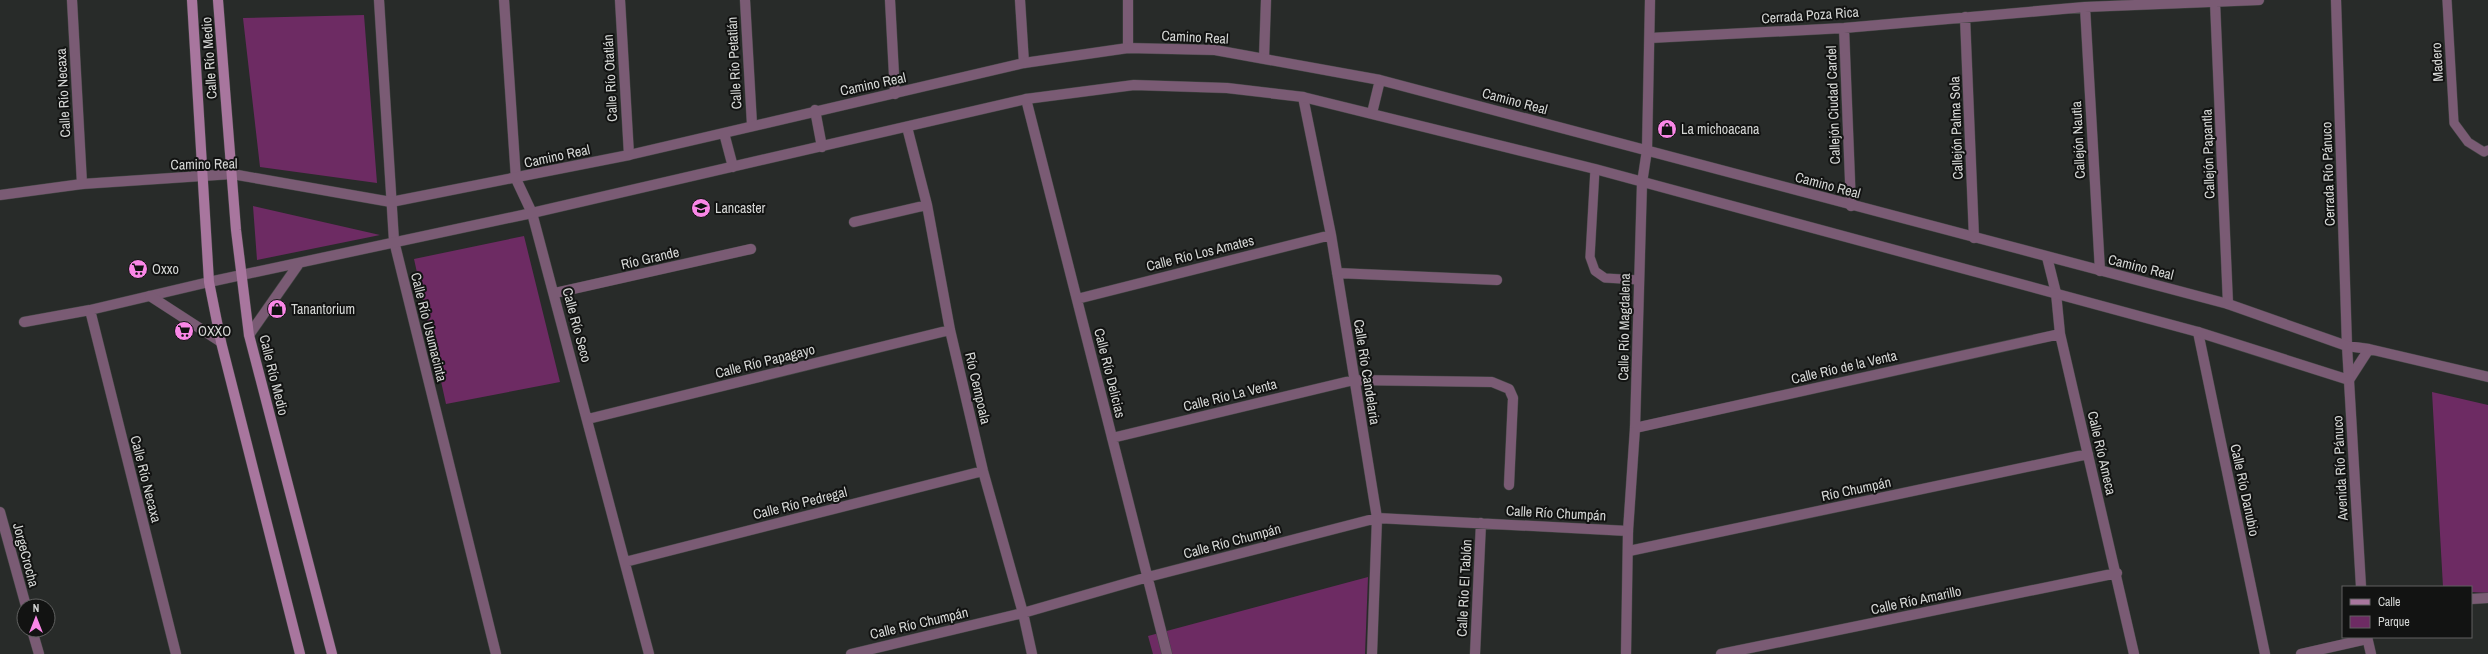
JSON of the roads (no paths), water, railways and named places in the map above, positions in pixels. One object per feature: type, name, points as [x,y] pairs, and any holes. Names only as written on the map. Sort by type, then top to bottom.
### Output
[{"type":"main road","name":"Calle Río Medio","points":[[192,0],[204,176],[209,282],[221,342],[300,654]]},
{"type":"main road","name":"Calle Río Medio","points":[[218,0],[241,276],[249,335],[332,654]]},
{"type":"street","name":"Calle Río Necaxa","points":[[72,0],[82,184]]},
{"type":"street","name":"Calle Río Usumacinta","points":[[379,0],[394,241],[496,654]]},
{"type":"street","name":"Calle Río Seco","points":[[504,0],[516,179],[532,213],[555,293],[649,654]]},
{"type":"street","name":"Calle Río Otatlán","points":[[620,0],[629,155]]},
{"type":"street","name":"Calle Río Petatlán","points":[[745,0],[752,125]]},
{"type":"street","points":[[890,0],[895,94]]},
{"type":"street","points":[[1020,0],[1024,63]]},
{"type":"street","points":[[1128,0],[1128,48]]},
{"type":"street","points":[[1264,58],[1266,0]]},
{"type":"street","name":"Calle Río Magdalena","points":[[1626,654],[1629,551],[1628,531],[1635,428],[1642,183],[1647,150],[1650,0]]},
{"type":"street","name":"Cerrada Poza Rica","points":[[1650,38],[1844,28],[2085,7],[2259,0]]},
{"type":"street","name":"Cerrada Río Pánuco","points":[[2336,0],[2347,346]]},
{"type":"street","name":"Callejón Papantla","points":[[2216,2],[2228,304]]},
{"type":"street","name":"Callejón Nautla","points":[[2085,7],[2100,271]]},
{"type":"street","name":"Callejón Palma Sola","points":[[1965,17],[1974,238]]},
{"type":"street","name":"Callejón Ciudad Cardel","points":[[1844,28],[1850,206]]},
{"type":"street","name":"Camino Real","points":[[0,195],[82,184],[232,174],[391,202],[516,179],[629,155],[815,110],[895,94],[1024,63],[1128,48],[1215,50],[1380,80],[1647,150],[1850,206],[2228,304],[2347,346],[2369,349],[2488,377]]},
{"type":"street","points":[[1372,113],[1380,80]]},
{"type":"street","points":[[24,322],[90,310],[209,282],[298,265],[394,241],[532,213],[1026,99],[1134,85],[1227,88],[1304,97],[1372,113],[1594,169],[2056,293],[2198,332],[2349,380],[2369,349]]},
{"type":"street","name":"Calle Río Candelaria","points":[[1304,97],[1331,235],[1377,518],[1372,654]]},
{"type":"street","name":"Calle Río Delicias","points":[[1026,99],[1167,654]]},
{"type":"street","points":[[815,110],[822,147]]},
{"type":"street","name":"Río Cempoala","points":[[907,127],[927,205],[950,330],[983,471],[1023,613],[1032,654]]},
{"type":"street","points":[[724,133],[733,167]]},
{"type":"street","points":[[854,222],[927,205]]},
{"type":"street","name":"Calle Río Los Amates","points":[[1077,299],[1331,235]]},
{"type":"street","name":"Río Grande","points":[[555,293],[751,249]]},
{"type":"street","name":"Calle Río Ameca","points":[[2047,257],[2056,293],[2060,334],[2134,654]]},
{"type":"street","points":[[249,335],[298,265]]},
{"type":"street","points":[[1337,273],[1497,280]]},
{"type":"street","points":[[150,296],[221,342]]},
{"type":"street","name":"Calle Río Necaxa","points":[[90,310],[176,654]]},
{"type":"street","name":"Calle Río Papagayo","points":[[588,419],[950,330]]},
{"type":"street","name":"Calle Río Danubio","points":[[2198,332],[2265,654]]},
{"type":"street","name":"Calle Río de la Venta","points":[[1635,428],[2060,334]]},
{"type":"street","name":"Avenida Río Pánuco","points":[[2347,346],[2361,586]]},
{"type":"street","name":"Calle Río La Venta","points":[[1112,438],[1354,380],[1492,382],[1509,389],[1514,407],[1509,485]]},
{"type":"street","name":"Río Chumpán","points":[[1629,551],[2088,454]]},
{"type":"street","name":"Calle Río Pedregal","points":[[625,562],[983,471]]},
{"type":"street","name":"JorgeCrocha","points":[[0,512],[24,598]]},
{"type":"street","name":"Calle Río Chumpán","points":[[851,654],[1023,613],[1148,577],[1377,518],[1628,531]]},
{"type":"street","name":"Calle Río El Tablón","points":[[1475,654],[1481,523]]},
{"type":"street","name":"Calle Río Amarillo","points":[[1721,654],[2116,573]]},
{"type":"street","points":[[2472,599],[2488,598]]},
{"type":"street","points":[[34,638],[39,654]]},
{"type":"street","points":[[2301,654],[2367,638],[2371,654]]},
{"type":"lane","name":"Madero","points":[[2447,0],[2454,123],[2468,142],[2484,152],[2488,150]]},
{"type":"lane","points":[[1594,169],[1590,257],[1594,271],[1605,278],[1639,280]]},
{"type":"place","name":"La michoacana","points":[[1667,129]]},
{"type":"place","name":"Lancaster","points":[[701,208]]},
{"type":"place","name":"Oxxo","points":[[138,269]]},
{"type":"place","name":"Tanantorium","points":[[277,309]]},
{"type":"place","name":"OXXO","points":[[184,331]]}]
